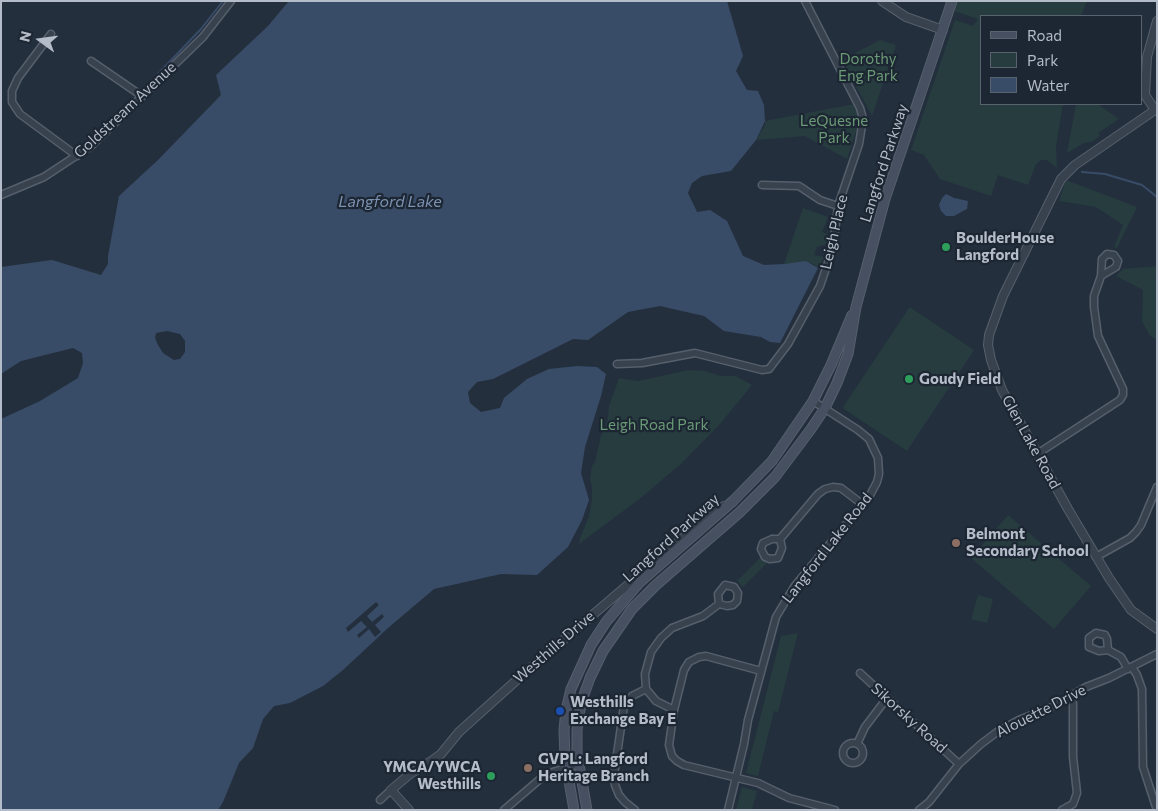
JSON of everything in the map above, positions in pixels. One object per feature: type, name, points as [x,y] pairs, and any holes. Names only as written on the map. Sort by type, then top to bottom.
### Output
[{"type":"main road","name":"Langford Parkway","points":[[587,810],[579,764],[577,730],[581,703],[603,651],[632,609],[768,484],[796,450],[825,408],[838,383],[848,354],[856,307],[885,198],[952,1]]},
{"type":"main road","name":"Langford Parkway","points":[[574,810],[566,767],[564,730],[566,710],[578,671],[591,645],[606,622],[640,582],[733,501],[772,460],[813,400],[831,365],[856,307]]},
{"type":"street","name":"Goldstream Avenue","points":[[1,195],[44,177],[77,156],[106,132],[204,36],[231,1]]},
{"type":"street","name":"Leigh Place","points":[[617,364],[642,364],[695,353],[762,370],[769,369],[788,344],[824,275],[833,248],[838,206],[859,144],[863,119],[860,108],[805,1]]},
{"type":"street","points":[[882,1],[906,17],[942,30]]},
{"type":"street","points":[[1156,110],[1145,95],[1147,57],[1157,21]]},
{"type":"street","points":[[51,34],[18,78],[12,91],[12,102],[20,114],[77,156]]},
{"type":"street","points":[[91,61],[142,96]]},
{"type":"street","name":"Glen Lake Road","points":[[1156,110],[1082,160],[1065,174],[1015,268],[994,320],[988,345],[991,360],[1002,390],[1096,557],[1131,610],[1157,629]]},
{"type":"street","points":[[762,185],[799,186],[820,200],[838,206]]},
{"type":"street","points":[[1037,454],[1120,400],[1123,395],[1103,349],[1094,321],[1094,296],[1101,276]]},
{"type":"street","name":"Langford Lake Road","points":[[728,810],[774,623],[787,596],[869,497],[877,482],[879,466],[876,451],[864,434],[813,400]]},
{"type":"street","points":[[1096,557],[1130,538],[1136,532],[1141,525],[1157,487]]},
{"type":"street","points":[[780,539],[818,494],[825,489],[841,488],[862,504]]},
{"type":"street","name":"Westhills Drive","points":[[380,800],[410,774],[441,754],[459,732],[513,683],[712,512],[733,501]]},
{"type":"street","points":[[674,710],[656,702],[646,688],[644,674],[652,652],[661,638],[672,628],[703,616],[720,604]]},
{"type":"street","points":[[1108,650],[1120,657],[1137,675],[1142,689],[1143,767],[1157,810]]},
{"type":"street","name":"Alouette Drive","points":[[919,810],[929,802],[959,764],[997,732],[1019,720],[1052,707],[1086,687],[1157,654]]},
{"type":"street","points":[[761,670],[706,656],[695,658],[689,662],[684,670],[674,710],[669,745],[674,759],[684,765],[764,785],[789,798],[835,810]]},
{"type":"street","name":"Sikorsky Road","points":[[860,673],[959,764]]},
{"type":"street","points":[[635,810],[620,796],[615,785],[614,775],[624,706],[632,696],[646,688]]},
{"type":"street","points":[[1062,810],[1073,804],[1077,793],[1073,757],[1073,703],[1069,696]]},
{"type":"street","points":[[857,744],[865,727],[887,698]]},
{"type":"street","points":[[504,810],[540,778],[554,770],[579,764]]},
{"type":"street","points":[[391,790],[408,810]]},
{"type":"green space","points":[[957,1],[1087,1],[1081,15],[980,15],[980,105],[1063,105],[1056,146],[1057,168],[1047,160],[1041,160],[1036,164],[1028,185],[998,175],[991,196],[940,179],[924,155],[911,150],[955,20],[973,26],[978,19],[954,11]]},
{"type":"green space","name":"Dorothy Eng Park","points":[[880,40],[896,45],[872,116],[842,60]]},
{"type":"green space","name":"LeQuesne Park","points":[[854,104],[861,116],[847,159],[805,136],[756,140],[765,125],[765,121]]},
{"type":"green space","points":[[1076,105],[1099,105],[1119,119],[1098,133],[1100,135],[1094,141],[1084,143],[1067,153]]},
{"type":"green space","points":[[1066,180],[1137,207],[1117,248],[1114,247],[1123,225],[1096,207],[1059,201]]},
{"type":"green space","points":[[803,208],[828,217],[822,232],[829,235],[826,244],[817,247],[814,255],[824,257],[819,268],[811,263],[784,264]]},
{"type":"green space","points":[[1157,266],[1157,340],[1150,336],[1142,321],[1143,290],[1116,276],[1123,269]]},
{"type":"green space","name":"Goudy Field","points":[[909,308],[974,350],[907,451],[843,407]]},
{"type":"green space","name":"Leigh Road Park","points":[[688,370],[705,371],[721,376],[736,376],[752,385],[720,424],[682,463],[642,497],[579,544],[589,516],[592,499],[590,478],[592,466],[595,462],[601,436],[608,419],[609,406],[619,378],[638,381]]},
{"type":"green space","points":[[1008,515],[1091,586],[1054,629],[971,558]]},
{"type":"green space","points":[[760,558],[767,563],[743,587],[737,581]]},
{"type":"green space","points":[[978,595],[993,599],[987,623],[971,619]]},
{"type":"green space","points":[[798,633],[778,712],[774,711],[758,776],[746,773],[781,636]]},
{"type":"green space","points":[[742,787],[757,791],[752,810],[736,810]]},
{"type":"water","name":"Langford Lake","points":[[289,1],[727,1],[743,56],[736,71],[747,90],[758,91],[764,105],[765,121],[756,140],[731,171],[702,176],[692,183],[688,193],[697,212],[710,210],[727,221],[743,256],[764,265],[806,261],[818,268],[780,343],[770,342],[761,337],[724,331],[704,316],[660,306],[628,312],[588,340],[573,339],[493,379],[477,382],[468,392],[470,403],[481,412],[500,408],[504,398],[527,379],[549,369],[577,366],[597,367],[606,374],[585,447],[581,473],[589,500],[582,520],[568,547],[537,575],[501,574],[434,589],[323,686],[290,703],[274,706],[263,719],[253,748],[239,763],[218,810],[1,810],[1,419],[40,401],[78,378],[83,363],[82,353],[73,348],[21,361],[1,374],[1,267],[52,260],[101,275],[108,264],[119,196],[158,160],[221,95],[216,75],[268,26]],"holes":[[[167,331],[180,334],[185,341],[185,352],[180,359],[174,360],[163,353],[155,338],[156,333]]]},
{"type":"water","points":[[946,194],[968,201],[967,209],[954,216],[946,216],[941,211],[939,205]]},
{"type":"pier","points":[[376,602],[379,605],[367,616],[372,622],[382,614],[384,617],[375,625],[381,632],[375,637],[369,629],[359,638],[357,635],[367,627],[361,621],[348,632],[346,628]]},
{"type":"waterway","points":[[154,78],[201,29],[223,1]]},
{"type":"waterway","points":[[1082,172],[1105,174],[1142,185],[1157,197]]},
{"type":"place","name":"BoulderHouse Langford","points":[[946,247]]},
{"type":"place","name":"Goudy Field","points":[[909,379]]},
{"type":"place","name":"Belmont Secondary School","points":[[956,543]]},
{"type":"place","name":"Westhills Exchange Bay E","points":[[560,711]]},
{"type":"place","name":"GVPL: Langford Heritage Branch","points":[[528,768]]},
{"type":"place","name":"YMCA/YWCA Westhills","points":[[491,776]]}]
